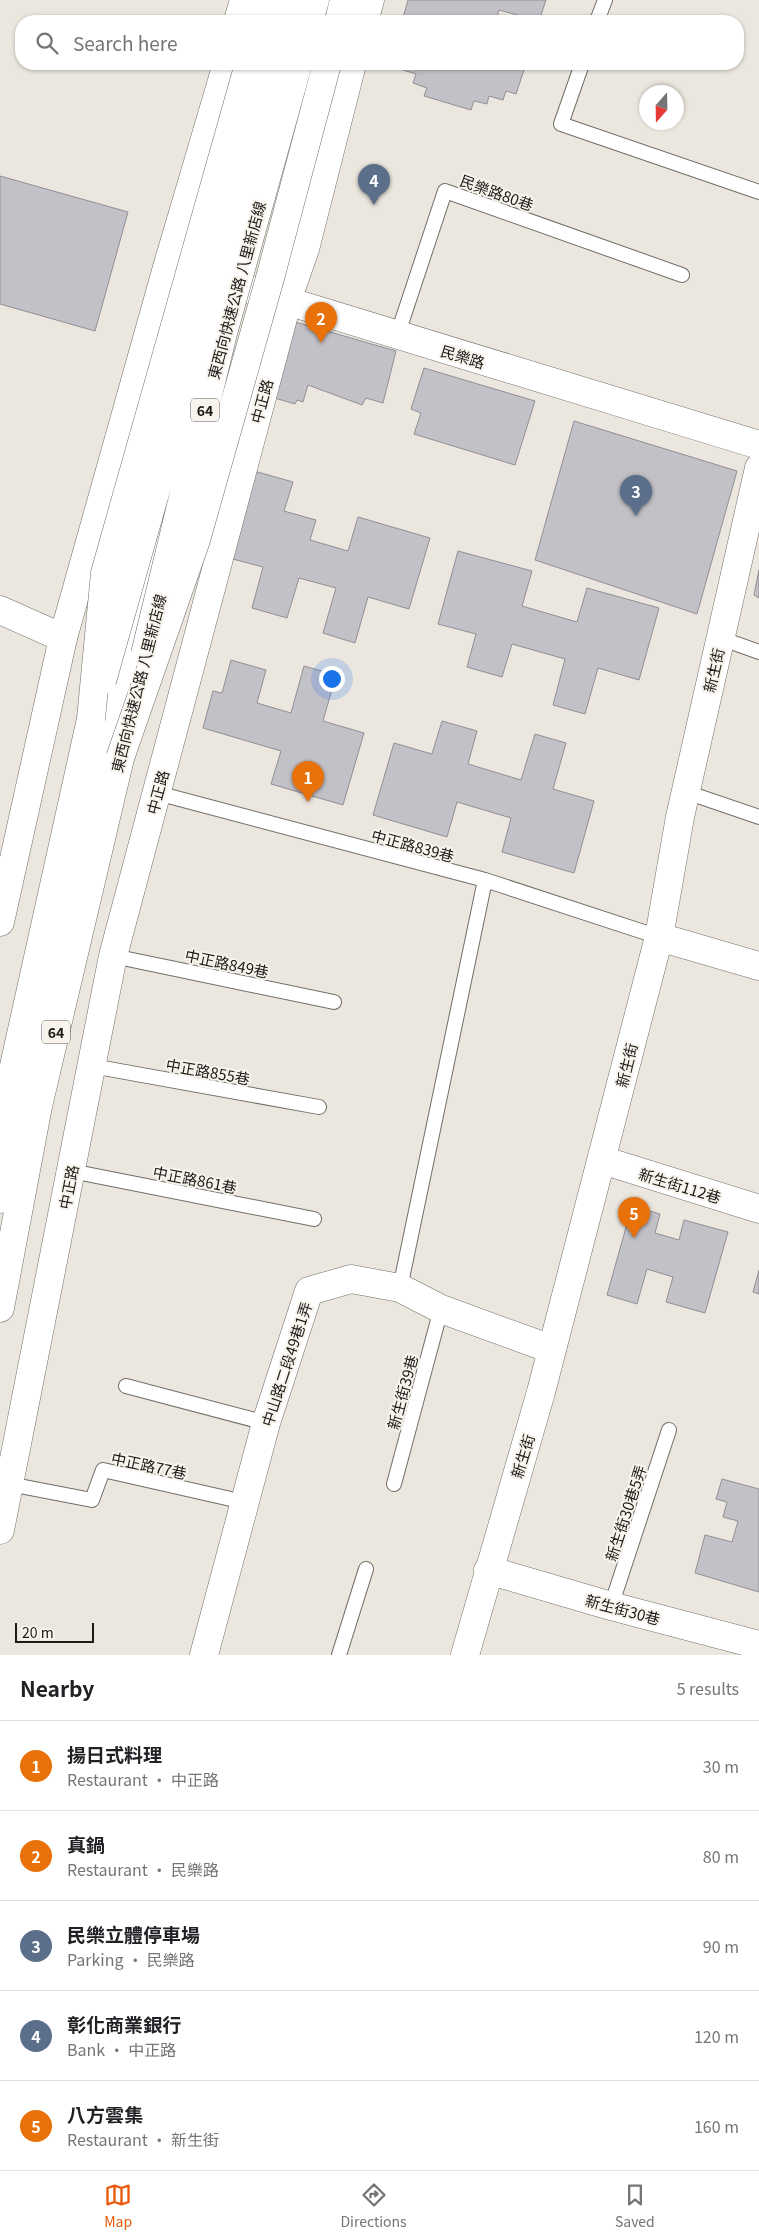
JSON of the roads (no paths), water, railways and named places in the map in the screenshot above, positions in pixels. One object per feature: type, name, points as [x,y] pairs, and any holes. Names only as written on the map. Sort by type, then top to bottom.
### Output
[{"type":"main road","points":[[240,15],[244,0]]},
{"type":"main road","points":[[262,15],[266,0]]},
{"type":"main road","points":[[290,15],[294,0]]},
{"type":"main road","points":[[299,15],[303,0]]},
{"type":"main road","points":[[311,15],[315,0]]},
{"type":"main road","points":[[340,15],[344,0]]},
{"type":"main road","points":[[366,15],[370,0]]},
{"type":"main road","points":[[0,922],[63,638],[224,70]]},
{"type":"main road","points":[[91,719],[105,573],[247,70]]},
{"type":"main road","name":"東西向快速公路 八里新店線","points":[[0,1129],[91,719],[274,70]]},
{"type":"main road","points":[[0,1199],[46,982],[118,693],[224,282],[283,70]]},
{"type":"main road","name":"東西向快速公路 八里新店線","points":[[0,1308],[38,1106],[120,758],[223,333],[296,70]]},
{"type":"main road","points":[[120,758],[196,540],[270,278],[325,70]]},
{"type":"main road","name":"中正路","points":[[0,1530],[114,956],[288,302],[305,249],[350,70]]},
{"type":"main road","name":"民樂路","points":[[168,264],[396,336],[759,446]]},
{"type":"main road","name":"新生街","points":[[465,1655],[488,1570],[541,1392],[659,937],[686,792],[759,468]]},
{"type":"main road","points":[[0,610],[63,638]]},
{"type":"main road","points":[[659,937],[759,966]]},
{"type":"main road","name":"新生街112巷","points":[[602,1160],[759,1209]]},
{"type":"main road","name":"中山路二段49巷1弄","points":[[204,1655],[266,1423],[309,1291],[352,1279],[400,1288],[441,1309],[551,1349]]},
{"type":"main road","name":"新生街30巷","points":[[488,1570],[611,1606],[759,1645]]},
{"type":"lane","points":[[599,15],[605,0]]},
{"type":"lane","points":[[580,70],[561,124],[759,192]]},
{"type":"lane","name":"民樂路80巷","points":[[396,336],[445,191],[682,275]]},
{"type":"lane","points":[[720,638],[759,652]]},
{"type":"lane","points":[[686,792],[759,816]]},
{"type":"lane","name":"中正路839巷","points":[[156,793],[485,880],[659,937]]},
{"type":"lane","points":[[400,1288],[485,880]]},
{"type":"lane","name":"中正路849巷","points":[[114,956],[334,1002]]},
{"type":"lane","name":"中正路855巷","points":[[92,1066],[319,1107]]},
{"type":"lane","name":"中正路861巷","points":[[71,1171],[314,1219]]},
{"type":"lane","name":"新生街39巷","points":[[394,1484],[441,1309]]},
{"type":"lane","points":[[126,1386],[266,1423]]},
{"type":"lane","name":"新生街30巷5弄","points":[[611,1606],[669,1430]]},
{"type":"lane","name":"中正路77巷","points":[[9,1484],[92,1500],[102,1470],[244,1502]]},
{"type":"lane","points":[[339,1655],[366,1569]]},
{"type":"place","name":"彰化商業銀行","points":[[374,205]]},
{"type":"place","name":"真鍋","points":[[321,343]]},
{"type":"place","name":"民樂立體停車場","points":[[636,516]]},
{"type":"place","name":"揚日式料理","points":[[308,802]]},
{"type":"place","name":"八方雲集","points":[[634,1238]]}]
